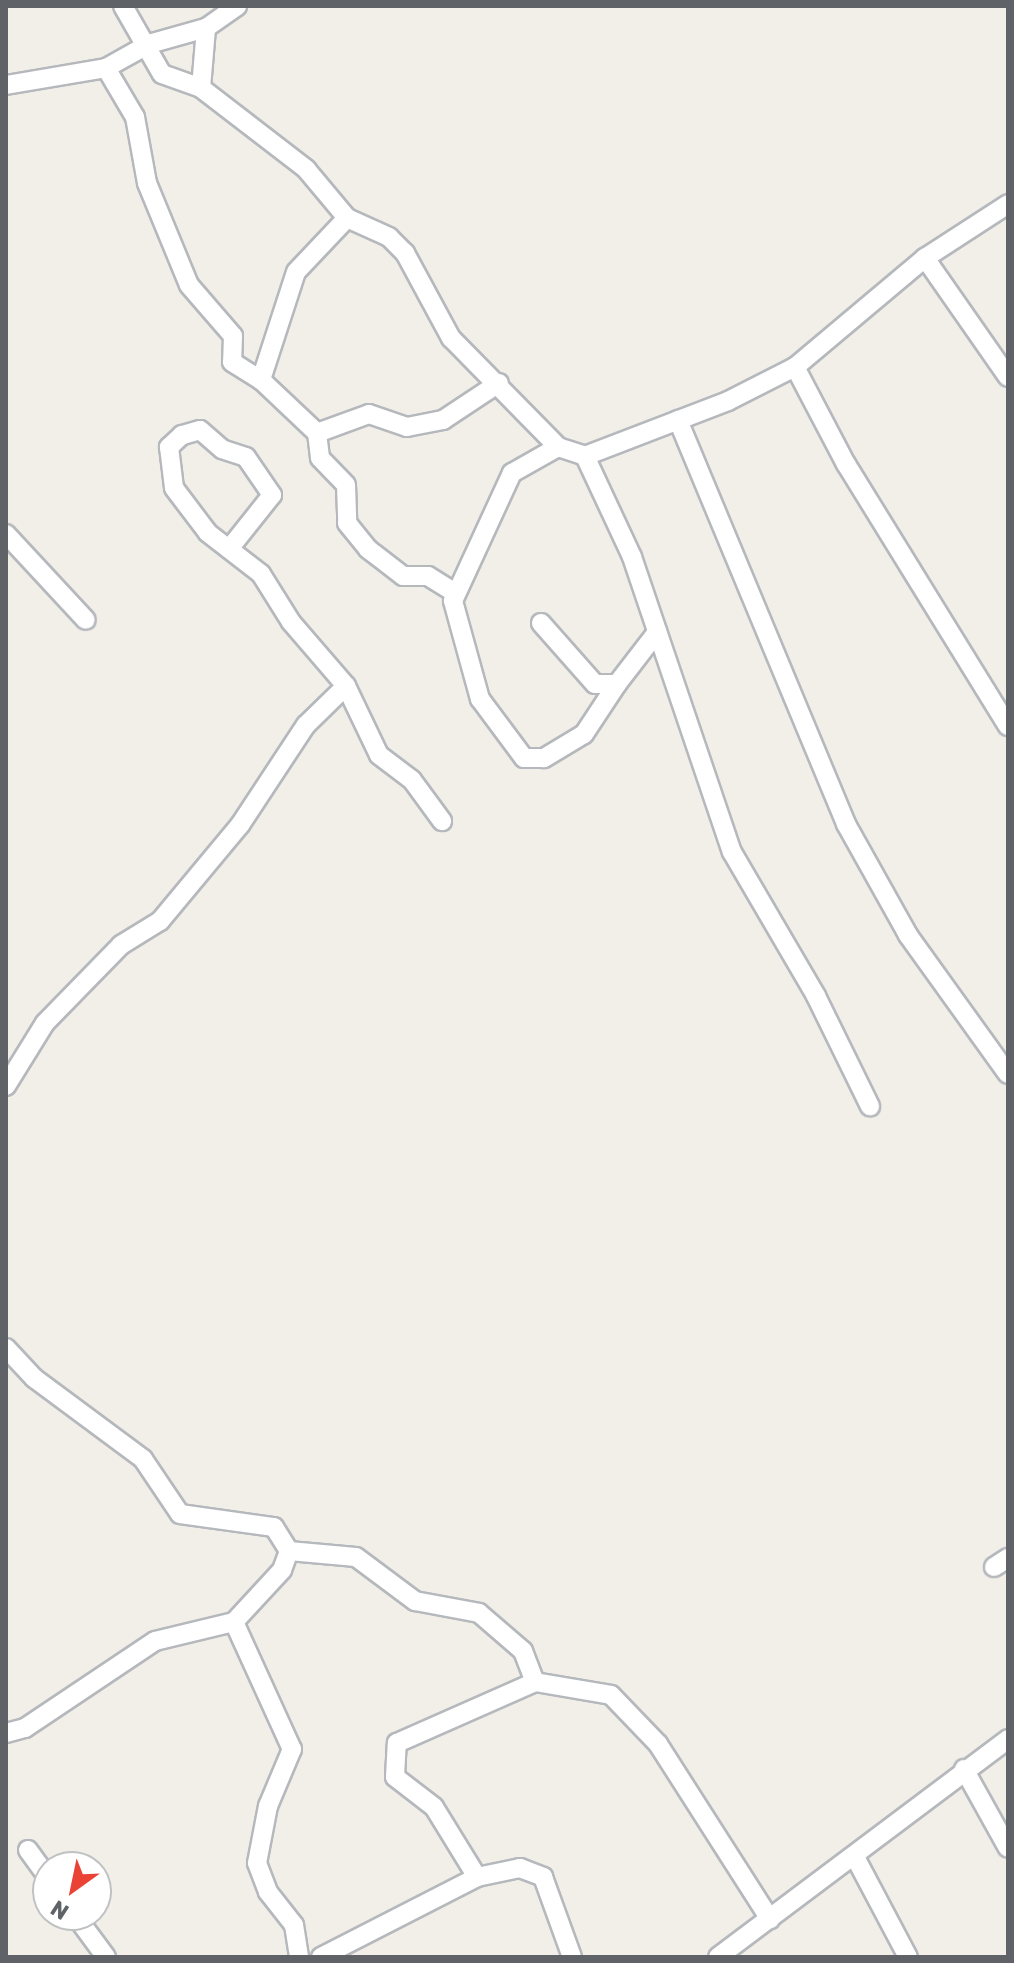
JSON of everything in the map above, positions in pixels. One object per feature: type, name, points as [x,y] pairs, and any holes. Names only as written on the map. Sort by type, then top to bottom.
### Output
[{"type":"street","points":[[123,6],[149,44],[162,74],[201,88],[306,169],[347,218],[389,237],[405,253],[451,338],[499,383],[558,447],[585,456],[678,420],[795,367],[925,258],[1008,204]]},
{"type":"street","points":[[6,85],[106,68],[149,44],[206,28],[237,6]]},
{"type":"street","points":[[201,88],[206,28]]},
{"type":"street","points":[[106,68],[135,117],[147,183],[189,285],[233,336],[232,362],[261,380],[317,433],[320,458],[346,485],[347,523],[368,549],[403,576],[428,576],[455,593]]},
{"type":"street","points":[[261,380],[296,272],[347,218]]},
{"type":"street","points":[[925,258],[1008,377]]},
{"type":"street","points":[[795,367],[846,464],[1008,726]]},
{"type":"street","points":[[317,433],[369,414],[407,427],[443,420],[499,383]]},
{"type":"street","points":[[678,420],[846,824],[908,935],[1004,1062]]},
{"type":"street","points":[[229,549],[272,495],[246,457],[222,449],[200,430],[182,435],[169,447],[174,488],[208,533],[261,574],[291,622],[346,686],[379,755],[412,780],[442,821]]},
{"type":"street","points":[[558,447],[512,473],[475,562],[455,593],[459,630],[480,699],[524,758],[544,758],[584,734],[657,632]]},
{"type":"street","points":[[585,456],[632,557],[732,852],[816,996],[870,1106]]},
{"type":"street","points":[[6,534],[86,620]]},
{"type":"street","points":[[541,623],[595,684],[617,684]]},
{"type":"street","points":[[6,1086],[45,1023],[121,945],[160,921],[240,825],[306,725],[346,686]]},
{"type":"street","points":[[6,1348],[34,1378],[143,1459],[180,1514],[274,1527],[289,1551]]},
{"type":"street","points":[[6,1733],[25,1728],[155,1641],[234,1622],[282,1570],[289,1551]]},
{"type":"street","points":[[289,1551],[356,1557],[415,1601],[479,1613],[523,1651],[535,1682]]},
{"type":"street","points":[[234,1622],[292,1749],[264,1820],[257,1863],[268,1892],[294,1925],[299,1957]]},
{"type":"street","points":[[477,1877],[434,1807],[395,1777],[397,1743],[535,1682],[611,1695],[658,1744],[770,1919]]},
{"type":"street","points":[[718,1957],[855,1857],[964,1769],[1008,1739]]},
{"type":"street","points":[[964,1769],[1008,1848]]},
{"type":"street","points":[[28,1850],[32,1856]]},
{"type":"street","points":[[855,1857],[908,1957]]},
{"type":"street","points":[[321,1957],[477,1877],[520,1868],[543,1877],[572,1957]]},
{"type":"street","points":[[87,1931],[106,1957]]}]
